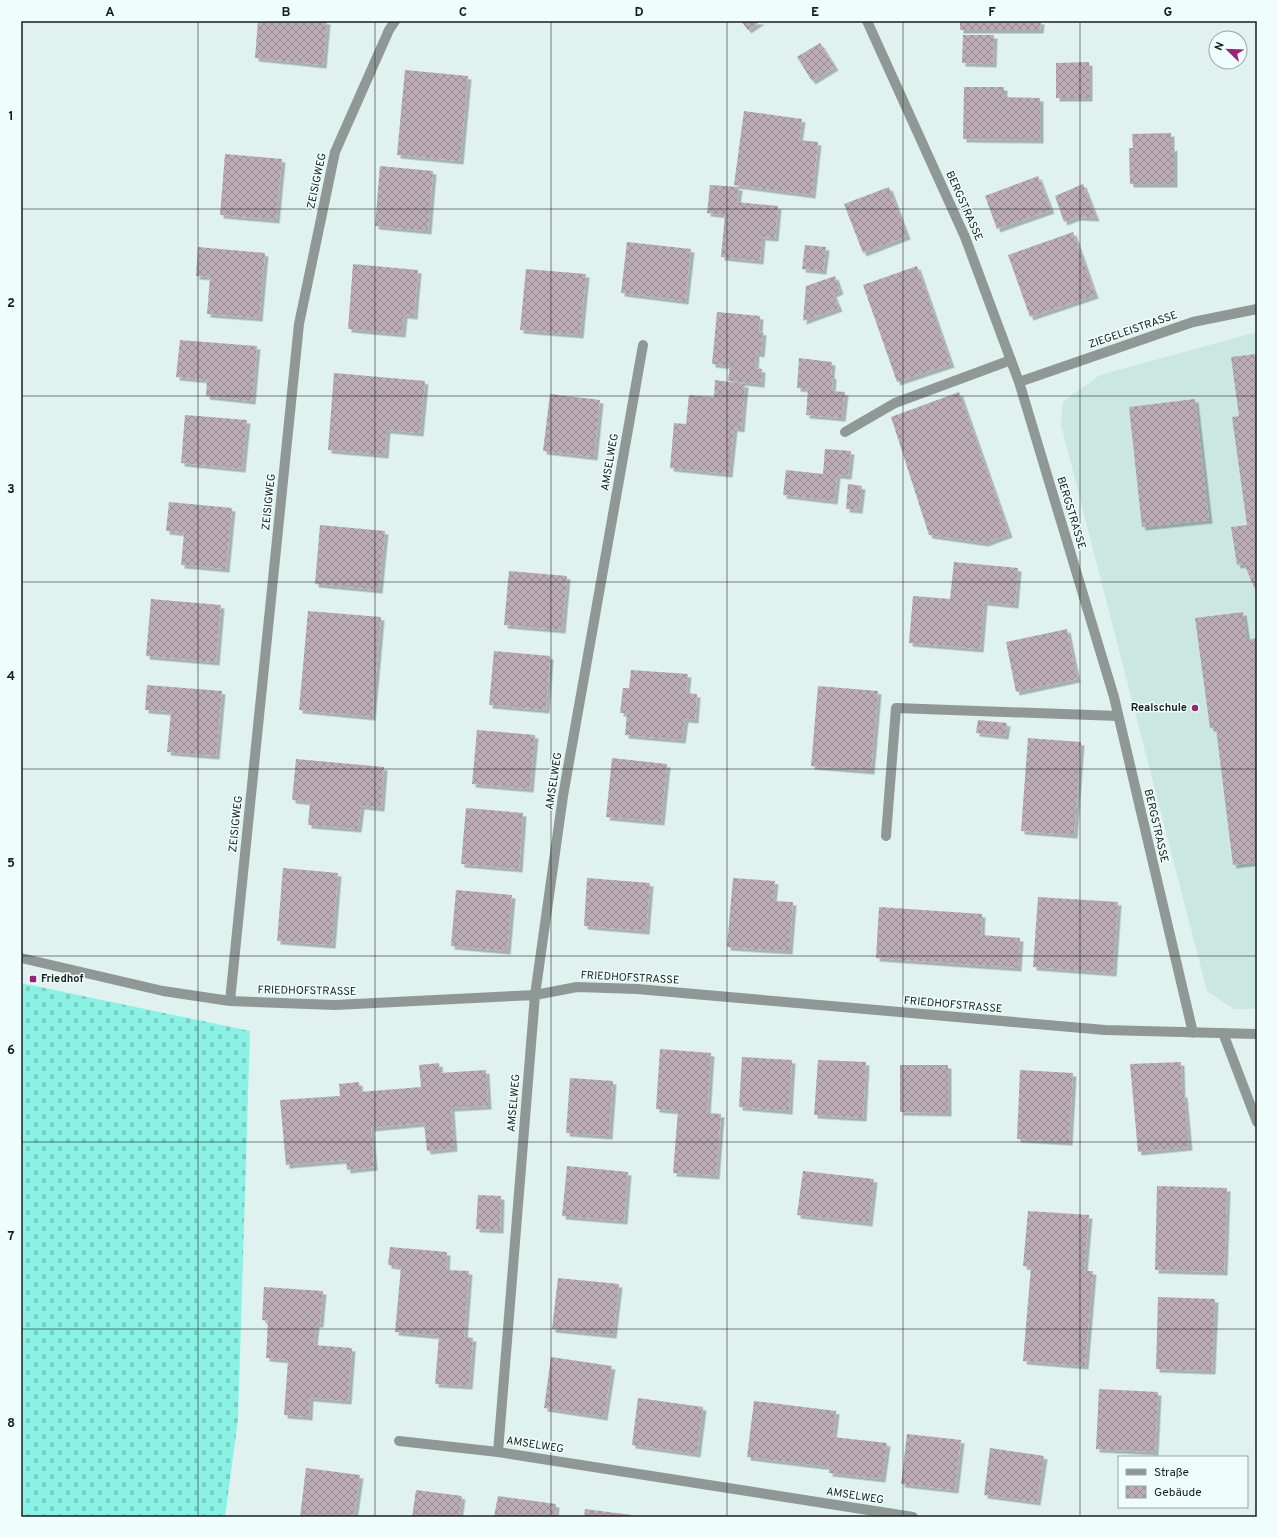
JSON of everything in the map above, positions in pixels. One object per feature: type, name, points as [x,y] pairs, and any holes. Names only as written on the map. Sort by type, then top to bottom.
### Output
[{"type":"street","name":"ZEISIGWEG","points":[[230,1001],[299,324],[335,152],[389,30],[395,21]]},
{"type":"street","name":"BERGSTRASSE","points":[[871,22],[965,237],[1019,382],[1114,697],[1193,1033]]},
{"type":"street","name":"ZIEGELEISTRASSE","points":[[1019,382],[1193,322],[1257,309]]},
{"type":"street","name":"AMSELWEG","points":[[643,345],[563,796],[535,995],[498,1452],[913,1517]]},
{"type":"street","points":[[845,432],[895,403],[1011,360]]},
{"type":"street","points":[[886,836],[896,708],[1118,716]]},
{"type":"street","name":"FRIEDHOFSTRASSE","points":[[21,958],[163,991],[230,1001],[335,1005],[535,995],[577,987],[637,989],[1105,1030],[1257,1034]]},
{"type":"street","points":[[1223,1033],[1257,1122]]},
{"type":"street","points":[[399,1441],[498,1452]]},
{"type":"shaded area","name":"Realschule","points":[[1257,332],[1257,1009],[1234,1009],[1207,991],[1061,425],[1063,402],[1100,375]]},
{"type":"green space","points":[[21,983],[250,1031],[238,1419],[225,1517],[21,1517]]},
{"type":"building","points":[[258,21],[327,21],[323,65],[255,58]]},
{"type":"building","points":[[741,21],[761,21],[748,30]]},
{"type":"building","points":[[960,21],[1041,21],[1040,30],[960,30]]},
{"type":"building","points":[[963,35],[994,35],[993,64],[962,63]]},
{"type":"building","points":[[820,43],[835,67],[812,81],[797,57]]},
{"type":"building","points":[[1089,62],[1089,98],[1056,98],[1056,63]]},
{"type":"building","points":[[405,70],[468,76],[460,161],[397,155]]},
{"type":"building","points":[[964,87],[1004,87],[1004,97],[1040,98],[1040,140],[963,139]]},
{"type":"building","points":[[744,111],[802,119],[799,140],[818,142],[812,195],[734,185]]},
{"type":"building","points":[[1171,133],[1171,148],[1174,147],[1174,184],[1130,184],[1129,148],[1133,148],[1132,134]]},
{"type":"building","points":[[225,154],[282,159],[276,220],[220,215]]},
{"type":"building","points":[[380,166],[433,171],[428,231],[375,226]]},
{"type":"building","points":[[1038,176],[1051,210],[997,229],[985,196]]},
{"type":"building","points":[[1083,184],[1096,218],[1077,217],[1064,222],[1055,196]]},
{"type":"building","points":[[710,185],[739,187],[737,202],[778,206],[775,238],[762,237],[760,261],[721,257],[725,215],[707,213]]},
{"type":"building","points":[[889,187],[907,236],[863,253],[844,204]]},
{"type":"building","points":[[1073,232],[1095,295],[1030,317],[1008,255]]},
{"type":"building","points":[[627,242],[691,249],[685,301],[621,293]]},
{"type":"building","points":[[805,245],[826,247],[823,271],[802,269]]},
{"type":"building","points":[[198,247],[265,253],[259,318],[207,314],[210,277],[196,276]]},
{"type":"building","points":[[353,264],[418,270],[414,316],[404,315],[402,334],[348,329]]},
{"type":"building","points":[[917,266],[951,364],[897,382],[863,285]]},
{"type":"building","points":[[526,269],[586,274],[580,335],[520,330]]},
{"type":"building","points":[[835,276],[840,291],[833,294],[839,308],[803,321],[806,286]]},
{"type":"building","points":[[717,312],[760,316],[759,331],[763,332],[761,354],[756,353],[755,368],[762,369],[761,384],[728,381],[730,366],[712,364]]},
{"type":"building","points":[[180,340],[257,346],[252,401],[206,396],[207,380],[176,377]]},
{"type":"building","points":[[1257,354],[1257,594],[1244,564],[1237,565],[1231,527],[1247,525],[1232,417],[1239,416],[1231,357]]},
{"type":"building","points":[[799,358],[832,362],[832,391],[845,392],[842,418],[806,415],[808,389],[797,388]]},
{"type":"building","points":[[334,373],[425,381],[420,433],[387,430],[385,455],[328,450]]},
{"type":"building","points":[[715,380],[745,384],[741,429],[734,428],[729,474],[670,468],[674,423],[686,424],[689,395],[714,397]]},
{"type":"building","points":[[959,392],[1009,534],[985,543],[929,535],[891,417]]},
{"type":"building","points":[[550,394],[600,400],[594,457],[543,451]]},
{"type":"building","points":[[1195,399],[1209,520],[1142,527],[1129,407]]},
{"type":"building","points":[[185,415],[247,420],[242,469],[181,463]]},
{"type":"building","points":[[825,449],[851,451],[848,476],[837,475],[834,501],[783,495],[786,470],[823,474]]},
{"type":"building","points":[[848,484],[862,486],[859,510],[846,509]]},
{"type":"building","points":[[169,502],[232,508],[226,569],[181,565],[184,533],[166,531]]},
{"type":"building","points":[[320,525],[385,531],[379,590],[315,584]]},
{"type":"building","points":[[954,562],[1018,568],[1015,605],[984,602],[980,649],[909,643],[913,596],[950,599]]},
{"type":"building","points":[[509,571],[567,576],[562,630],[504,625]]},
{"type":"building","points":[[151,599],[221,605],[216,662],[146,656]]},
{"type":"building","points":[[308,611],[381,617],[372,717],[299,710]]},
{"type":"building","points":[[1243,612],[1247,640],[1257,638],[1257,862],[1233,865],[1216,728],[1210,728],[1195,618]]},
{"type":"building","points":[[1067,629],[1077,679],[1016,692],[1006,642]]},
{"type":"building","points":[[494,651],[550,656],[546,710],[489,705]]},
{"type":"building","points":[[631,670],[688,674],[686,693],[697,694],[695,720],[685,719],[682,740],[625,735],[627,713],[620,713],[623,688],[629,688]]},
{"type":"building","points":[[147,685],[222,691],[216,756],[167,752],[171,712],[145,710]]},
{"type":"building","points":[[818,686],[878,691],[871,771],[811,766]]},
{"type":"building","points":[[978,720],[1007,723],[1005,736],[976,733]]},
{"type":"building","points":[[477,730],[535,735],[530,789],[472,784]]},
{"type":"building","points":[[1028,738],[1081,742],[1074,835],[1021,831]]},
{"type":"building","points":[[612,758],[667,764],[661,822],[606,817]]},
{"type":"building","points":[[296,759],[384,767],[381,808],[361,806],[358,829],[308,825],[310,802],[292,800]]},
{"type":"building","points":[[466,808],[523,813],[519,869],[461,864]]},
{"type":"building","points":[[283,868],[338,873],[332,945],[277,941]]},
{"type":"building","points":[[587,878],[650,883],[646,931],[584,926]]},
{"type":"building","points":[[733,878],[775,881],[773,901],[793,902],[789,951],[727,947]]},
{"type":"building","points":[[456,890],[512,895],[507,951],[451,946]]},
{"type":"building","points":[[1038,897],[1118,902],[1113,973],[1033,967]]},
{"type":"building","points":[[879,907],[982,914],[981,935],[1020,938],[1018,968],[876,958]]},
{"type":"building","points":[[660,1049],[711,1053],[707,1113],[721,1114],[716,1176],[673,1173],[678,1111],[656,1109]]},
{"type":"building","points":[[742,1057],[792,1060],[789,1111],[739,1107]]},
{"type":"building","points":[[818,1060],[866,1062],[863,1118],[814,1115]]},
{"type":"building","points":[[1181,1062],[1182,1094],[1184,1094],[1189,1147],[1138,1152],[1130,1064]]},
{"type":"building","points":[[439,1063],[440,1073],[486,1070],[488,1106],[451,1108],[454,1148],[427,1151],[424,1123],[371,1128],[374,1167],[347,1170],[346,1160],[286,1165],[280,1100],[340,1096],[339,1084],[359,1082],[360,1092],[421,1087],[419,1065]]},
{"type":"building","points":[[900,1065],[948,1065],[948,1113],[900,1112]]},
{"type":"building","points":[[1020,1070],[1073,1073],[1069,1142],[1017,1139]]},
{"type":"building","points":[[570,1078],[613,1081],[609,1136],[566,1133]]},
{"type":"building","points":[[567,1166],[628,1172],[624,1221],[562,1216]]},
{"type":"building","points":[[803,1171],[874,1179],[869,1223],[797,1215]]},
{"type":"building","points":[[1157,1186],[1227,1188],[1224,1272],[1155,1270]]},
{"type":"building","points":[[478,1195],[501,1196],[500,1230],[476,1229]]},
{"type":"building","points":[[1028,1211],[1089,1215],[1084,1271],[1093,1271],[1085,1366],[1023,1361],[1031,1267],[1023,1266]]},
{"type":"building","points":[[390,1247],[447,1252],[446,1270],[469,1271],[464,1337],[473,1338],[469,1386],[435,1384],[439,1336],[395,1332],[401,1267],[388,1265]]},
{"type":"building","points":[[558,1278],[619,1284],[613,1335],[552,1329]]},
{"type":"building","points":[[264,1287],[323,1291],[320,1324],[316,1324],[314,1345],[352,1348],[348,1401],[310,1398],[309,1417],[284,1415],[288,1360],[266,1358],[268,1321],[262,1320]]},
{"type":"building","points":[[1158,1297],[1215,1299],[1212,1371],[1156,1369]]},
{"type":"building","points":[[551,1357],[612,1366],[604,1417],[544,1408]]},
{"type":"building","points":[[1099,1389],[1158,1392],[1155,1452],[1096,1449]]},
{"type":"building","points":[[638,1398],[703,1407],[697,1454],[632,1445]]},
{"type":"building","points":[[754,1401],[836,1411],[833,1437],[887,1443],[882,1479],[829,1473],[830,1467],[747,1457]]},
{"type":"building","points":[[907,1434],[961,1440],[955,1490],[901,1484]]},
{"type":"building","points":[[990,1448],[1044,1456],[1037,1502],[984,1495]]},
{"type":"building","points":[[306,1468],[360,1475],[354,1517],[300,1517]]},
{"type":"building","points":[[416,1490],[462,1496],[459,1517],[412,1517]]},
{"type":"building","points":[[498,1496],[556,1504],[555,1517],[494,1517]]},
{"type":"building","points":[[585,1509],[632,1515],[632,1517],[584,1517]]},
{"type":"place","name":"Realschule","points":[[1195,708]]},
{"type":"place","name":"Friedhof","points":[[33,979]]}]
